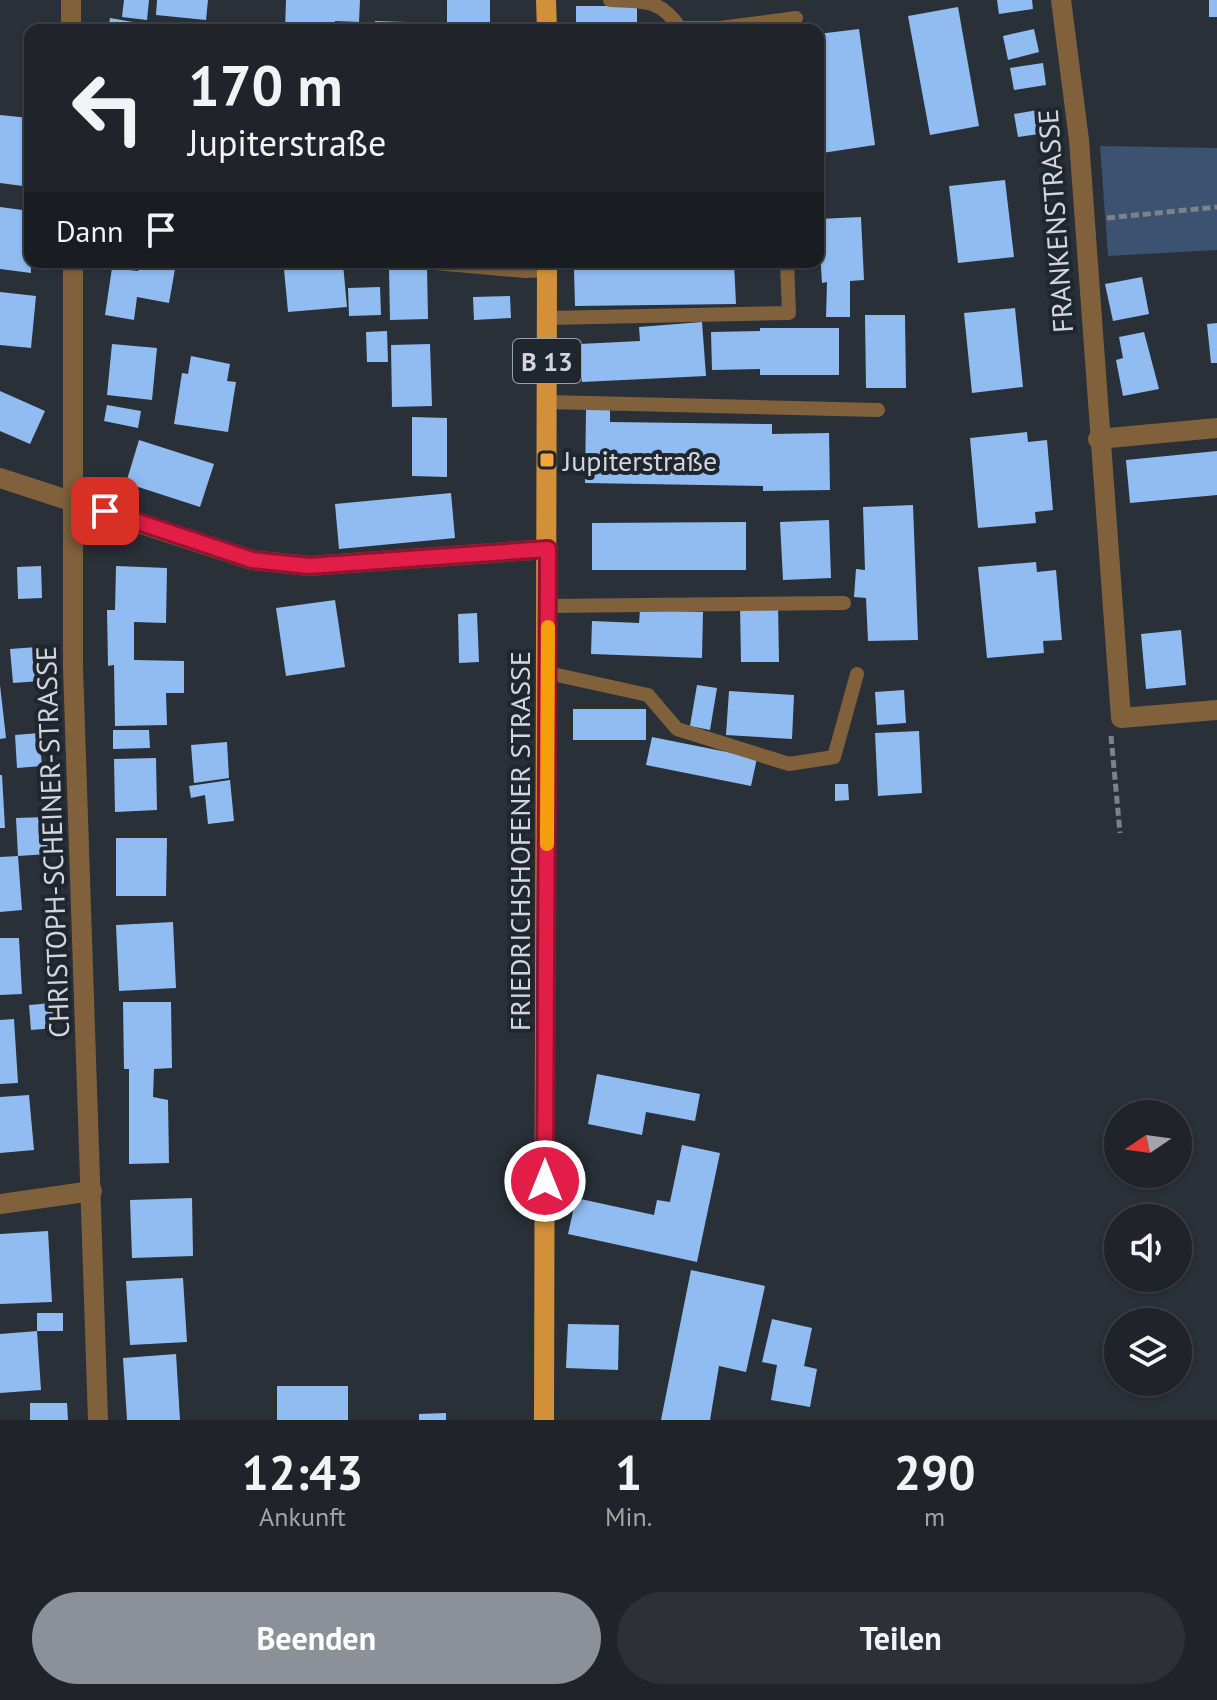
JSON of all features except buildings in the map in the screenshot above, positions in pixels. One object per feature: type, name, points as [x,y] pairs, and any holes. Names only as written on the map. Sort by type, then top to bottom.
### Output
[{"type":"main road","points":[[546,0],[547,24]]},
{"type":"main road","name":"FRIEDRICHSHOFENER STRASSE","points":[[544,1420],[547,268]]},
{"type":"street","points":[[71,0],[71,24]]},
{"type":"street","name":"FRANKENSTRASSE","points":[[1061,0],[1079,140],[1098,439],[1121,718]]},
{"type":"street","name":"CHRISTOPH-SCHEINER-STRASSE","points":[[73,268],[73,667],[98,1420]]},
{"type":"street","points":[[1098,439],[1217,428]]},
{"type":"street","points":[[0,478],[252,560],[309,566],[548,549]]},
{"type":"street","points":[[1121,718],[1217,710]]},
{"type":"street","points":[[0,1204],[92,1191]]},
{"type":"lane","points":[[610,0],[654,1],[669,7],[678,24]]},
{"type":"lane","points":[[750,24],[796,18]]},
{"type":"lane","points":[[492,268],[526,271],[539,268]]},
{"type":"lane","points":[[547,318],[789,313],[787,268]]},
{"type":"lane","points":[[547,402],[878,410]]},
{"type":"lane","points":[[548,606],[844,603]]},
{"type":"lane","points":[[548,673],[648,695],[677,729],[789,764],[834,757],[857,674]]},
{"type":"path","points":[[1084,221],[1217,207]]},
{"type":"path","points":[[1120,833],[1110,734],[1121,718]]},
{"type":"shaded area","points":[[1100,146],[1217,148],[1217,250],[1108,256]]},
{"type":"slow traffic","points":[[547,844],[548,627]]},
{"type":"place","name":"Jupiterstraße","points":[[547,460]]},
{"type":"route","points":[[105,511],[252,560],[309,566],[548,549],[545,1181]]}]
